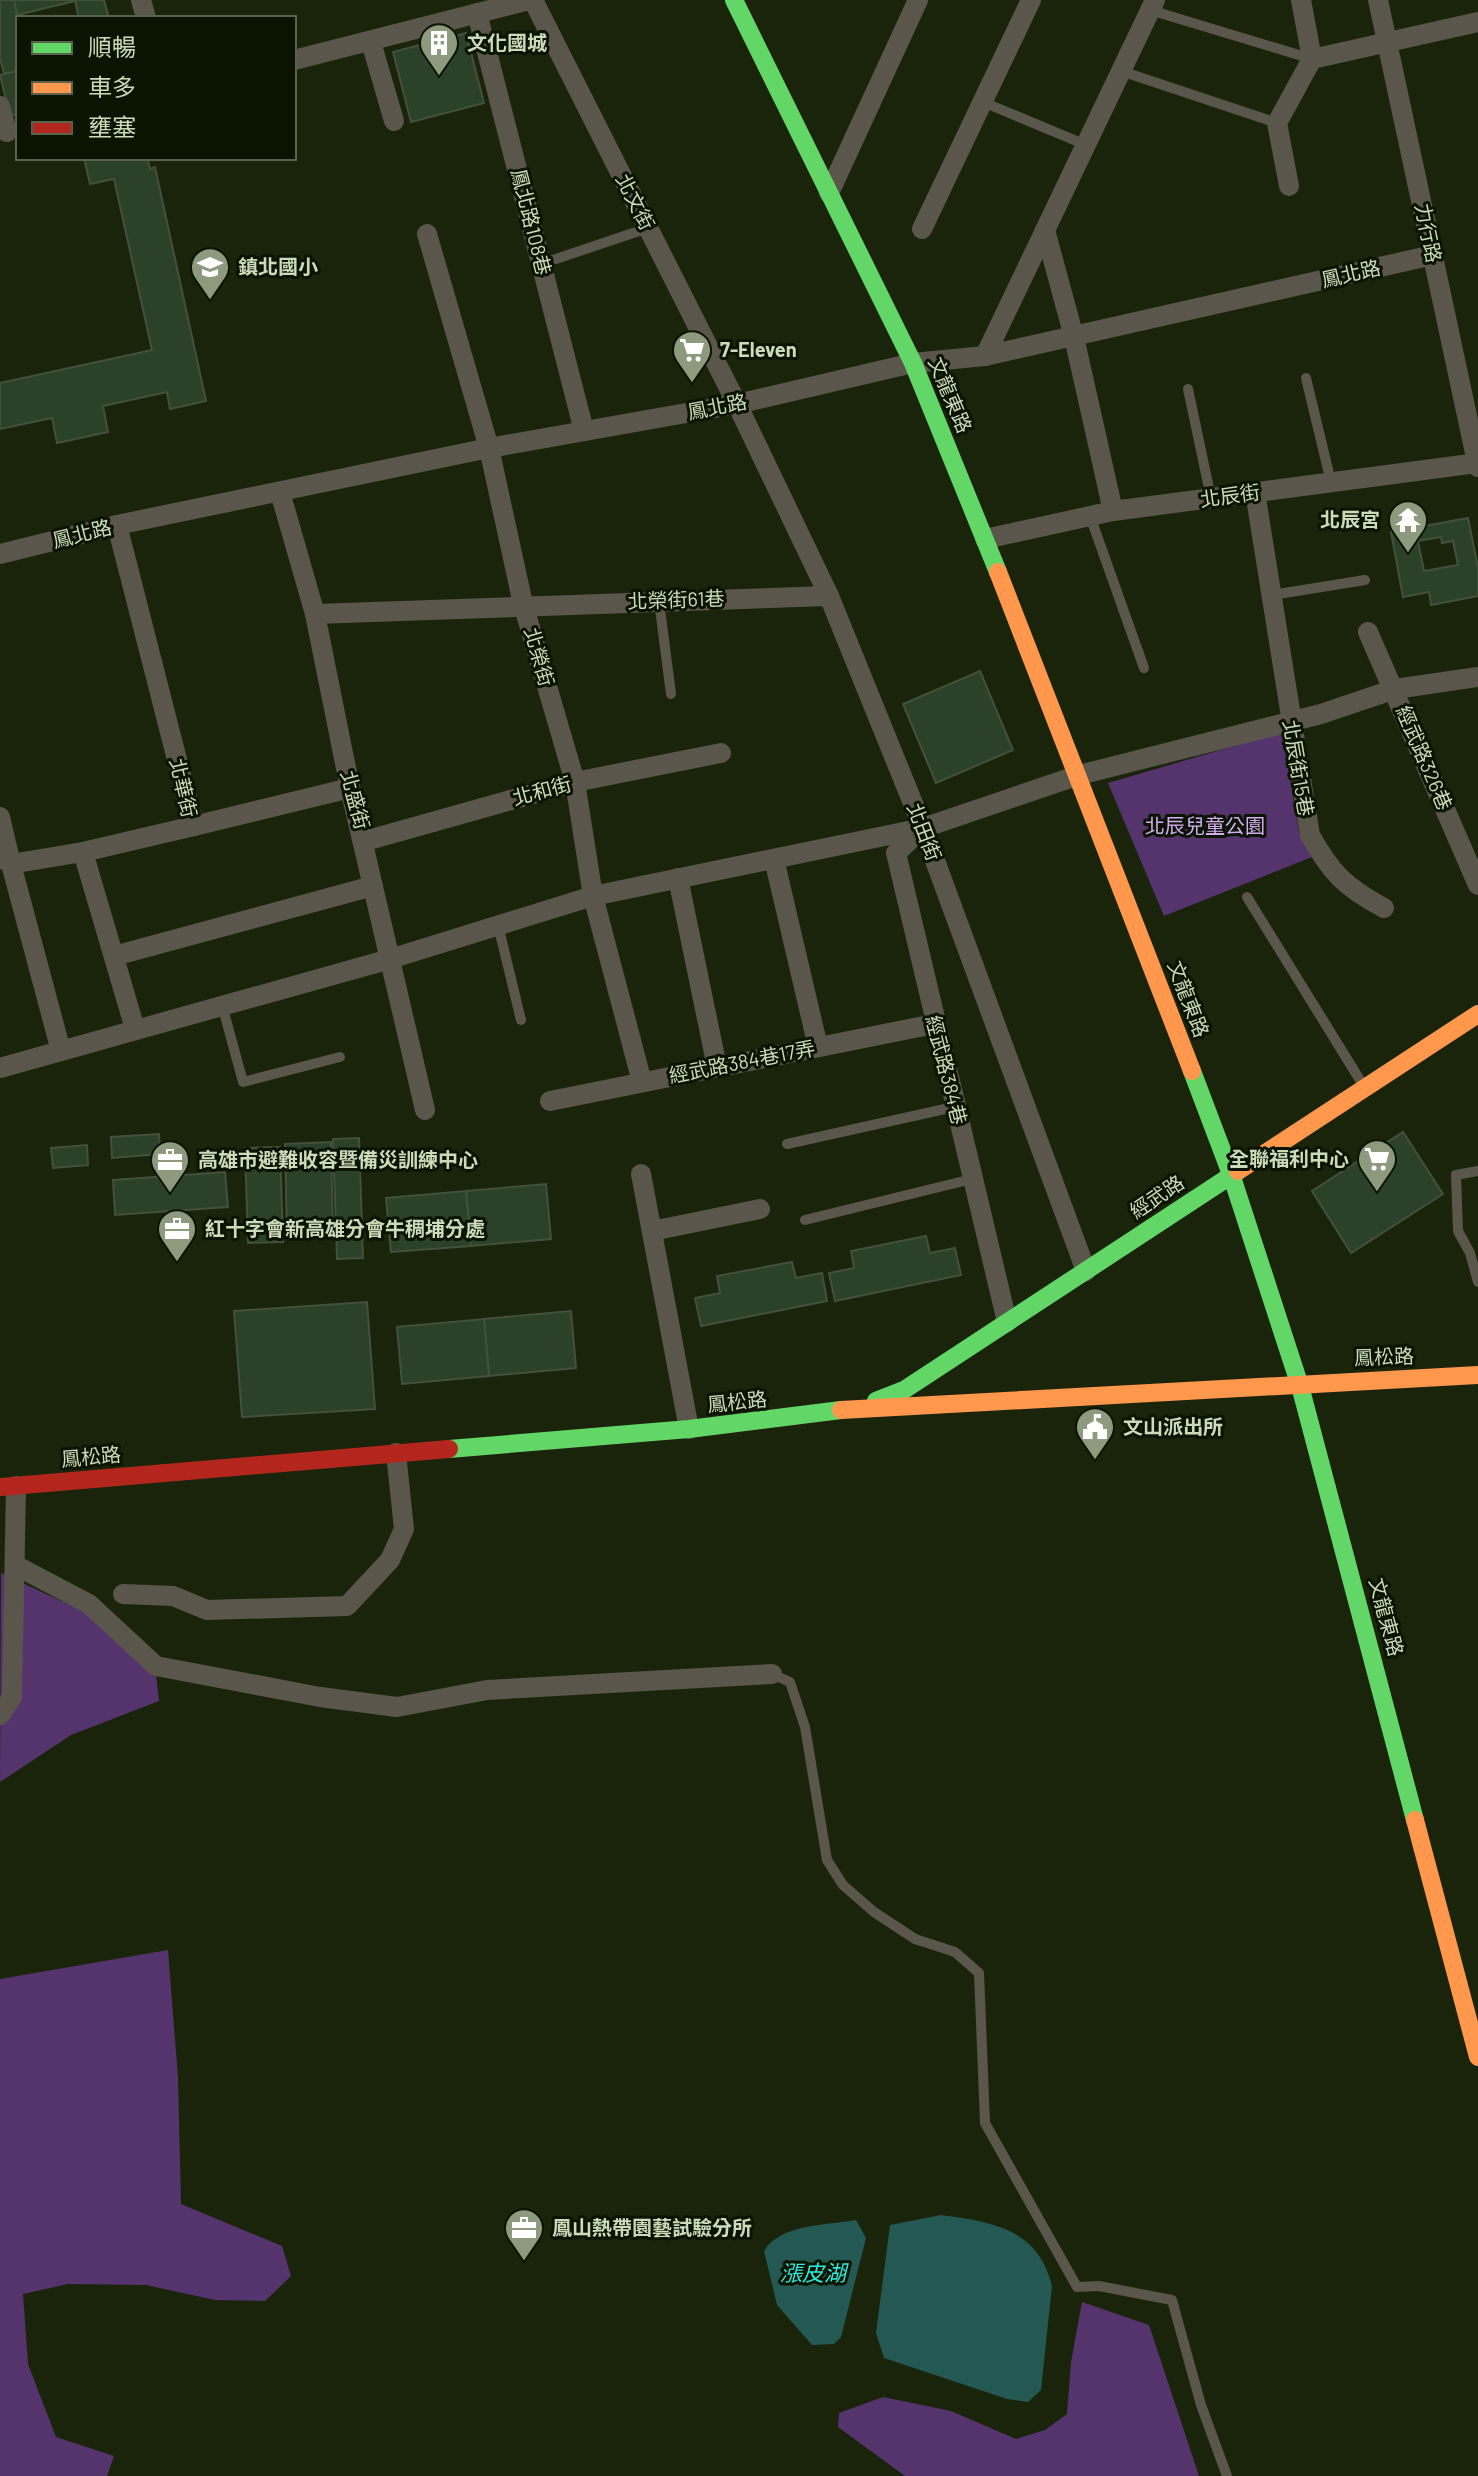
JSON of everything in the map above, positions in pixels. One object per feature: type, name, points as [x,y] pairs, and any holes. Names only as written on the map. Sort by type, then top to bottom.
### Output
[{"type":"street","name":"北文街","points":[[296,60],[531,0],[737,404]]},
{"type":"street","name":"文龍東路","points":[[734,0],[913,363],[1079,775],[1231,1174],[1300,1386],[1478,2057]]},
{"type":"street","points":[[829,193],[918,0]]},
{"type":"street","points":[[922,229],[1031,0]]},
{"type":"street","points":[[1289,186],[1277,123],[1312,59],[1301,0]]},
{"type":"street","name":"力行路","points":[[1378,0],[1478,464]]},
{"type":"street","points":[[985,356],[1153,5]]},
{"type":"street","name":"鳳北路108巷","points":[[477,13],[584,431]]},
{"type":"street","points":[[1312,59],[1478,22]]},
{"type":"street","points":[[371,42],[394,121]]},
{"type":"street","points":[[0,106],[8,132]]},
{"type":"street","points":[[1045,230],[1074,337],[1113,511]]},
{"type":"street","name":"北榮街","points":[[427,234],[489,448],[523,604],[575,782],[593,896],[642,1082]]},
{"type":"street","name":"鳳北路","points":[[0,554],[117,525],[489,448],[737,404],[913,363],[985,356],[1433,255]]},
{"type":"street","name":"北田街","points":[[737,404],[829,596],[923,828],[1086,1271]]},
{"type":"street","name":"北辰街","points":[[985,539],[1113,511],[1478,464]]},
{"type":"street","name":"北盛街","points":[[280,492],[315,614],[350,788],[365,841],[425,1110]]},
{"type":"street","name":"北辰街15巷","points":[[1255,492],[1310,835],[1327,865],[1349,889],[1384,908]]},
{"type":"street","name":"北華街","points":[[5,860],[83,852],[194,826],[117,525]]},
{"type":"street","name":"北榮街61巷","points":[[315,614],[523,604],[829,596]]},
{"type":"street","name":"經武路326巷","points":[[1368,632],[1478,885]]},
{"type":"street","points":[[0,1068],[390,959],[593,896],[923,828],[1079,775],[1290,722],[1395,689],[1478,677]]},
{"type":"street","name":"北和街","points":[[365,841],[575,782],[721,753]]},
{"type":"street","points":[[194,826],[350,788]]},
{"type":"street","points":[[0,817],[5,860],[61,1051]]},
{"type":"street","name":"經武路384巷","points":[[923,828],[896,853],[934,1024],[1007,1322]]},
{"type":"street","points":[[83,852],[135,1029]]},
{"type":"street","points":[[774,859],[818,1047]]},
{"type":"street","points":[[678,878],[717,1067]]},
{"type":"street","points":[[114,956],[373,886]]},
{"type":"street","name":"經武路","points":[[857,1408],[904,1390],[1478,1014]]},
{"type":"street","name":"經武路384巷17弄","points":[[550,1101],[934,1024]]},
{"type":"street","points":[[641,1174],[689,1429]]},
{"type":"street","points":[[652,1231],[760,1209]]},
{"type":"street","name":"鳳松路","points":[[8,1486],[689,1429],[857,1408],[1478,1375]]},
{"type":"street","points":[[123,1594],[173,1596],[207,1610],[347,1606],[390,1560],[404,1529],[396,1453]]},
{"type":"street","points":[[0,1715],[12,1697],[17,1566],[8,1486]]},
{"type":"street","points":[[17,1566],[89,1604],[156,1666],[320,1697],[397,1707],[487,1690],[772,1674]]},
{"type":"lane","points":[[1153,5],[1312,59]]},
{"type":"lane","points":[[1121,71],[1277,123]]},
{"type":"lane","points":[[983,102],[1086,145]]},
{"type":"lane","points":[[541,264],[648,228]]},
{"type":"lane","points":[[1306,378],[1331,482]]},
{"type":"lane","points":[[1188,389],[1211,498]]},
{"type":"lane","points":[[1090,515],[1144,668]]},
{"type":"lane","points":[[1272,595],[1365,580]]},
{"type":"lane","points":[[659,601],[671,694]]},
{"type":"lane","points":[[1247,897],[1366,1090]]},
{"type":"lane","points":[[498,925],[521,1020]]},
{"type":"lane","points":[[222,1005],[243,1082],[340,1057]]},
{"type":"lane","points":[[787,1144],[954,1107]]},
{"type":"lane","points":[[1478,1171],[1456,1175],[1458,1231],[1474,1252],[1478,1282]]},
{"type":"lane","points":[[805,1220],[972,1179]]},
{"type":"lane","points":[[772,1674],[790,1682],[805,1727],[827,1860],[843,1885],[874,1912],[915,1939],[955,1952],[979,1973],[985,2123],[1077,2287],[1099,2286],[1172,2300],[1201,2405],[1227,2476]]},
{"type":"green space","name":"北辰兒童公園","points":[[1282,732],[1299,832],[1312,857],[1164,916],[1108,783]]},
{"type":"green space","points":[[1,1573],[98,1618],[156,1674],[159,1701],[71,1735],[0,1782]]},
{"type":"green space","points":[[168,1950],[178,2078],[181,2204],[282,2246],[291,2276],[265,2301],[215,2300],[146,2285],[68,2284],[23,2294],[28,2364],[56,2437],[114,2456],[107,2476],[0,2476],[0,1979]]},
{"type":"green space","points":[[1082,2302],[1149,2325],[1199,2476],[905,2476],[838,2427],[839,2413],[883,2397],[951,2411],[1016,2439],[1045,2430],[1067,2414],[1071,2362]]},
{"type":"water","points":[[941,2215],[978,2221],[1010,2231],[1036,2251],[1045,2267],[1052,2286],[1041,2390],[1028,2402],[1007,2399],[884,2358],[876,2333],[890,2225]]},
{"type":"water","name":"漲皮湖","points":[[856,2220],[866,2238],[841,2337],[834,2344],[812,2345],[777,2305],[764,2251],[771,2242],[792,2231]]},
{"type":"building","points":[[0,0],[14,0],[18,16],[16,71],[4,74],[0,58]]},
{"type":"building","points":[[14,0],[104,0],[108,16],[79,16],[75,1],[17,15]]},
{"type":"building","name":"文化國城","points":[[466,33],[484,103],[411,122],[393,52]]},
{"type":"building","points":[[16,71],[16,114],[10,116],[0,75]]},
{"type":"building","points":[[84,160],[148,160],[150,169],[155,167],[206,401],[170,409],[167,392],[103,406],[108,432],[57,443],[52,418],[0,429],[0,383],[152,350],[114,179],[90,184]]},
{"type":"building","name":"北辰宮","points":[[1468,518],[1478,568],[1478,596],[1431,605],[1429,592],[1403,597],[1391,532]],"holes":[[[1441,537],[1442,543],[1453,541],[1458,565],[1424,571],[1418,541]]]},
{"type":"building","points":[[980,671],[1013,750],[936,783],[903,704]]},
{"type":"building","name":"全聯福利中心","points":[[1403,1132],[1443,1194],[1351,1253],[1312,1191]]},
{"type":"building","points":[[159,1134],[160,1154],[112,1158],[111,1137]]},
{"type":"building","points":[[359,1138],[363,1258],[337,1259],[333,1139]]},
{"type":"building","points":[[331,1142],[333,1235],[287,1235],[285,1144]]},
{"type":"building","points":[[87,1145],[88,1165],[53,1168],[51,1148]]},
{"type":"building","points":[[280,1147],[283,1242],[248,1243],[245,1148]]},
{"type":"building","name":"高雄市避難收容暨備災訓練中心","points":[[225,1172],[228,1207],[115,1215],[113,1180]]},
{"type":"building","points":[[546,1184],[551,1239],[471,1246],[466,1191]]},
{"type":"building","points":[[466,1191],[471,1246],[391,1252],[386,1198]]},
{"type":"building","points":[[926,1236],[930,1253],[955,1248],[961,1275],[835,1301],[829,1273],[854,1268],[851,1251]]},
{"type":"building","points":[[792,1262],[796,1278],[822,1273],[827,1301],[701,1326],[695,1298],[720,1293],[717,1276]]},
{"type":"building","points":[[367,1302],[375,1409],[242,1417],[234,1311]]},
{"type":"building","points":[[571,1311],[576,1368],[489,1376],[484,1319]]},
{"type":"building","points":[[484,1319],[489,1376],[402,1384],[397,1327]]},
{"type":"traffic: fast","points":[[734,0],[913,363],[998,572]]},
{"type":"traffic: fast","points":[[1192,1071],[1231,1174],[1300,1386],[1415,1820]]},
{"type":"traffic: fast","points":[[876,1401],[904,1390],[1238,1171]]},
{"type":"traffic: fast","points":[[449,1449],[689,1429],[841,1410]]},
{"type":"traffic: slow","points":[[998,572],[1192,1071]]},
{"type":"traffic: slow","points":[[1238,1171],[1478,1014]]},
{"type":"traffic: slow","points":[[841,1410],[1478,1375]]},
{"type":"traffic: slow","points":[[1415,1820],[1478,2057]]},
{"type":"traffic: jam","points":[[0,1487],[449,1449]]},
{"type":"place","name":"文化國城","points":[[439,77]]},
{"type":"place","name":"鎮北國小","points":[[210,301]]},
{"type":"place","name":"7-Eleven","points":[[692,384]]},
{"type":"place","name":"北辰宮","points":[[1408,554]]},
{"type":"place","name":"全聯福利中心","points":[[1377,1193]]},
{"type":"place","name":"高雄市避難收容暨備災訓練中心","points":[[170,1194]]},
{"type":"place","name":"紅十字會新高雄分會牛稠埔分處","points":[[177,1263]]},
{"type":"place","name":"文山派出所","points":[[1095,1461]]},
{"type":"place","name":"鳳山熱帶園藝試驗分所","points":[[524,2262]]}]
